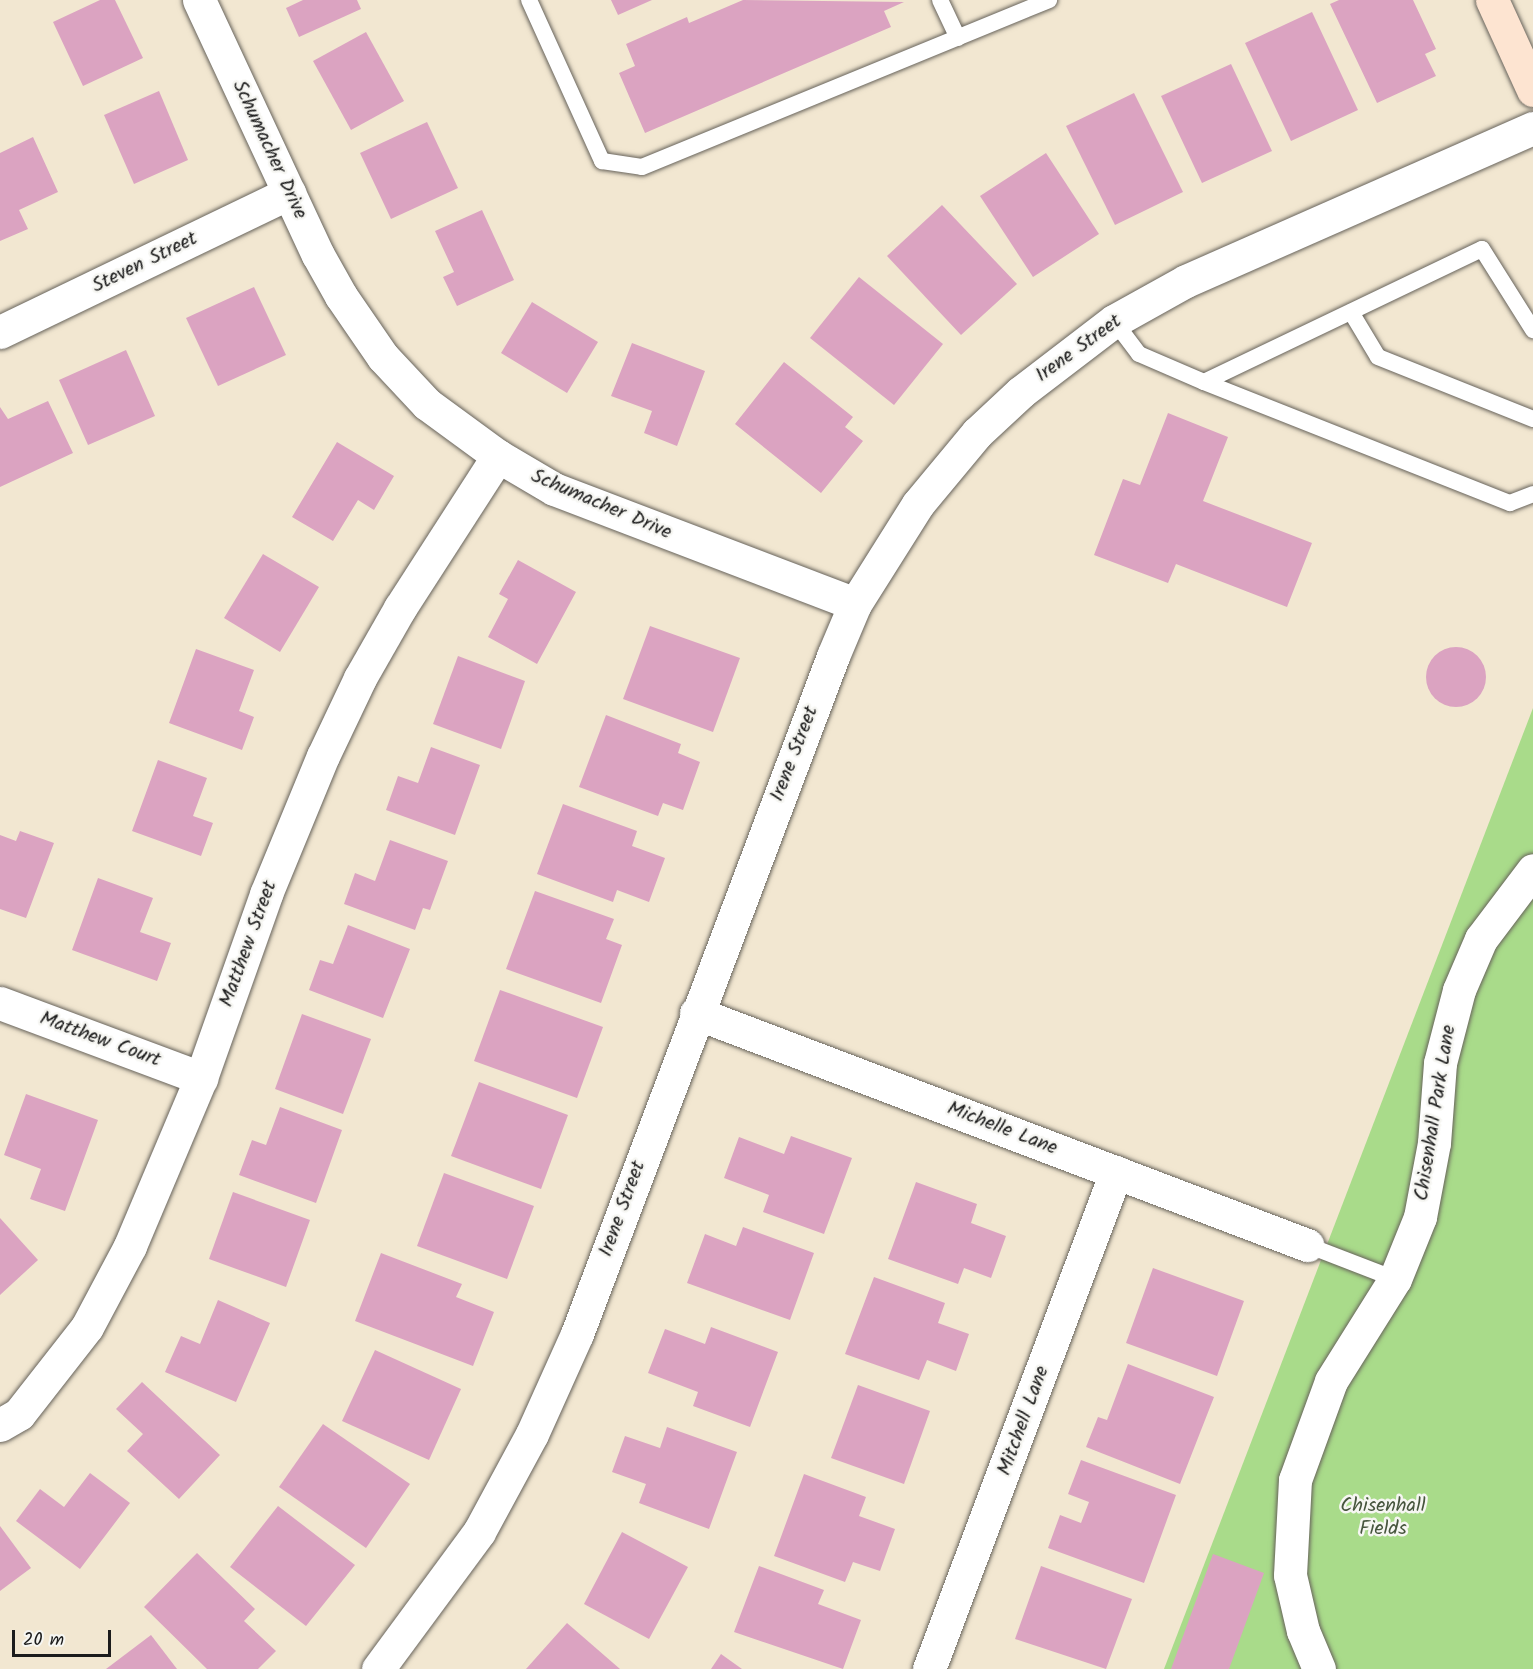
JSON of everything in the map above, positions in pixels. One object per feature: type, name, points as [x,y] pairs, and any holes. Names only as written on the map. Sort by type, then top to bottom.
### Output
[{"type":"main road","points":[[1492,0],[1533,90]]},
{"type":"street","name":"Schumacher Drive","points":[[199,0],[289,193],[341,296],[383,357],[427,404],[498,456],[564,493],[855,604]]},
{"type":"street","name":"Irene Street","points":[[378,1669],[479,1532],[532,1434],[577,1334],[696,1013],[855,604],[918,504],[977,433],[1030,384],[1114,321],[1186,281],[1533,128]]},
{"type":"street","name":"Steven Street","points":[[0,332],[289,193]]},
{"type":"street","name":"Matthew Street","points":[[0,1425],[19,1414],[87,1327],[130,1246],[201,1078],[266,894],[360,678],[498,456]]},
{"type":"street","name":"Chisenhall Park Lane","points":[[1319,1669],[1303,1631],[1290,1575],[1295,1480],[1331,1381],[1395,1279],[1420,1217],[1434,1143],[1442,1055],[1459,990],[1481,939],[1533,870]]},
{"type":"street","name":"Matthew Court","points":[[0,1003],[201,1078]]},
{"type":"street","name":"Michelle Lane","points":[[696,1013],[1307,1245]]},
{"type":"street","name":"Mitchell Lane","points":[[929,1669],[1116,1172]]},
{"type":"lane","points":[[529,0],[602,161],[642,167],[1049,0]]},
{"type":"lane","points":[[940,0],[958,38]]},
{"type":"lane","points":[[1204,382],[1482,249],[1533,330]]},
{"type":"lane","points":[[1351,312],[1378,357],[1533,419]]},
{"type":"lane","points":[[1114,321],[1139,354],[1204,382],[1510,503],[1533,494]]},
{"type":"lane","points":[[1307,1245],[1395,1279]]},
{"type":"green space","name":"Chisenhall Fields","points":[[1533,708],[1533,1669],[1164,1669]]},
{"type":"building","points":[[100,0],[115,0],[143,58],[83,86],[53,22]]},
{"type":"building","points":[[303,0],[357,0],[361,9],[299,37],[286,8]]},
{"type":"building","points":[[611,0],[652,0],[618,15]]},
{"type":"building","points":[[743,0],[904,2],[884,11],[891,27],[645,133],[619,73],[635,66],[626,44],[687,17],[689,23]]},
{"type":"building","points":[[1339,0],[1413,0],[1436,49],[1425,54],[1436,76],[1377,103],[1330,4]]},
{"type":"building","points":[[1312,12],[1358,110],[1291,141],[1245,43]]},
{"type":"building","points":[[366,32],[404,101],[351,130],[313,61]]},
{"type":"building","points":[[1231,64],[1272,151],[1202,183],[1161,96]]},
{"type":"building","points":[[159,91],[188,160],[134,184],[104,115]]},
{"type":"building","points":[[1134,93],[1183,192],[1115,225],[1066,126]]},
{"type":"building","points":[[427,122],[458,188],[391,219],[360,153]]},
{"type":"building","points":[[33,137],[58,192],[19,210],[28,229],[0,241],[0,153]]},
{"type":"building","points":[[1046,153],[1099,234],[1033,277],[980,196]]},
{"type":"building","points":[[942,205],[1017,284],[961,335],[887,256]]},
{"type":"building","points":[[482,210],[514,280],[457,306],[443,277],[454,272],[435,231]]},
{"type":"building","points":[[859,277],[943,344],[894,405],[810,338]]},
{"type":"building","points":[[254,287],[286,355],[218,386],[186,318]]},
{"type":"building","points":[[532,302],[598,342],[567,393],[501,353]]},
{"type":"building","points":[[632,343],[705,371],[677,446],[644,433],[652,411],[611,396]]},
{"type":"building","points":[[126,350],[155,416],[88,445],[59,380]]},
{"type":"building","points":[[784,362],[853,417],[845,427],[863,441],[821,493],[735,424]]},
{"type":"building","points":[[48,401],[73,453],[0,487],[0,407],[8,419]]},
{"type":"building","points":[[1168,413],[1228,437],[1203,501],[1312,543],[1287,607],[1176,564],[1168,583],[1094,555],[1123,479],[1140,485]]},
{"type":"building","points":[[337,442],[394,476],[374,510],[358,500],[333,541],[292,517]]},
{"type":"building","points":[[263,554],[319,587],[280,652],[224,618]]},
{"type":"building","points":[[518,560],[576,592],[537,664],[488,637],[508,599],[499,594]]},
{"type":"building","points":[[650,626],[740,658],[713,732],[623,699]]},
{"type":"building","points":[[1456,647],[1473,652],[1481,660],[1486,677],[1481,694],[1473,702],[1456,707],[1439,702],[1431,694],[1426,677],[1431,660],[1439,652]]},
{"type":"building","points":[[196,649],[254,670],[239,711],[254,717],[242,750],[169,723]]},
{"type":"building","points":[[458,656],[525,681],[501,749],[433,724]]},
{"type":"building","points":[[606,715],[681,744],[678,753],[700,762],[683,810],[663,803],[658,816],[579,787]]},
{"type":"building","points":[[431,747],[480,765],[455,835],[386,810],[398,776],[418,783]]},
{"type":"building","points":[[158,760],[207,778],[193,816],[213,823],[201,856],[132,831]]},
{"type":"building","points":[[563,804],[637,831],[632,846],[665,858],[649,902],[617,890],[613,902],[537,874]]},
{"type":"building","points":[[20,831],[54,843],[26,918],[0,909],[0,835],[16,841]]},
{"type":"building","points":[[390,840],[448,861],[430,910],[423,908],[415,930],[344,904],[355,873],[375,881]]},
{"type":"building","points":[[98,878],[153,898],[140,932],[171,943],[157,981],[72,950]]},
{"type":"building","points":[[535,891],[614,919],[606,939],[622,945],[601,1003],[506,969]]},
{"type":"building","points":[[348,925],[410,949],[383,1018],[309,990],[320,960],[333,964]]},
{"type":"building","points":[[500,990],[603,1027],[577,1098],[474,1061]]},
{"type":"building","points":[[302,1014],[371,1039],[343,1114],[275,1089]]},
{"type":"building","points":[[479,1082],[568,1115],[541,1189],[451,1156]]},
{"type":"building","points":[[26,1094],[98,1120],[65,1211],[30,1199],[41,1169],[4,1155]]},
{"type":"building","points":[[280,1107],[342,1130],[316,1203],[239,1175],[252,1140],[266,1145]]},
{"type":"building","points":[[791,1136],[852,1158],[824,1234],[763,1212],[769,1195],[724,1178],[739,1137],[784,1154]]},
{"type":"building","points":[[444,1173],[534,1206],[507,1279],[417,1246]]},
{"type":"building","points":[[916,1182],[977,1204],[971,1223],[1006,1236],[991,1278],[964,1268],[958,1284],[888,1259]]},
{"type":"building","points":[[233,1192],[310,1220],[286,1287],[209,1259]]},
{"type":"building","points":[[0,1218],[38,1260],[0,1295]]},
{"type":"building","points":[[743,1227],[814,1253],[790,1320],[687,1283],[705,1234],[736,1246]]},
{"type":"building","points":[[381,1253],[462,1284],[456,1297],[494,1312],[473,1366],[355,1321]]},
{"type":"building","points":[[1153,1268],[1244,1301],[1217,1376],[1126,1343]]},
{"type":"building","points":[[874,1277],[945,1303],[938,1323],[969,1334],[956,1371],[927,1360],[919,1380],[845,1354]]},
{"type":"building","points":[[218,1300],[270,1323],[236,1402],[165,1372],[181,1336],[200,1344]]},
{"type":"building","points":[[711,1327],[778,1352],[750,1427],[693,1406],[698,1392],[648,1373],[665,1329],[705,1344]]},
{"type":"building","points":[[375,1350],[461,1389],[429,1460],[342,1421]]},
{"type":"building","points":[[1128,1364],[1214,1397],[1180,1484],[1086,1447],[1098,1417],[1107,1420]]},
{"type":"building","points":[[142,1382],[220,1455],[179,1499],[127,1451],[143,1434],[116,1409]]},
{"type":"building","points":[[858,1385],[930,1411],[904,1484],[831,1458]]},
{"type":"building","points":[[323,1424],[410,1484],[366,1548],[279,1487]]},
{"type":"building","points":[[667,1427],[737,1452],[709,1529],[639,1503],[646,1484],[612,1472],[625,1436],[660,1448]]},
{"type":"building","points":[[1081,1460],[1176,1495],[1144,1583],[1048,1548],[1060,1515],[1081,1523],[1089,1502],[1068,1494]]},
{"type":"building","points":[[90,1473],[130,1503],[80,1569],[16,1521],[40,1489],[64,1507]]},
{"type":"building","points":[[804,1474],[866,1497],[859,1516],[895,1529],[880,1571],[853,1562],[845,1582],[774,1556]]},
{"type":"building","points":[[278,1506],[355,1565],[306,1626],[230,1567]]},
{"type":"building","points":[[0,1526],[31,1568],[0,1591]]},
{"type":"building","points":[[622,1532],[688,1567],[649,1639],[584,1604]]},
{"type":"building","points":[[197,1553],[255,1609],[244,1621],[276,1651],[258,1669],[207,1669],[144,1607]]},
{"type":"building","points":[[1213,1554],[1264,1573],[1229,1669],[1171,1669]]},
{"type":"building","points":[[759,1566],[824,1590],[818,1604],[861,1620],[843,1669],[734,1632]]},
{"type":"building","points":[[1041,1566],[1132,1599],[1106,1669],[1015,1639]]},
{"type":"building","points":[[567,1623],[620,1669],[526,1669]]},
{"type":"building","points":[[151,1635],[177,1669],[106,1669]]},
{"type":"building","points":[[721,1654],[742,1669],[711,1669]]}]
